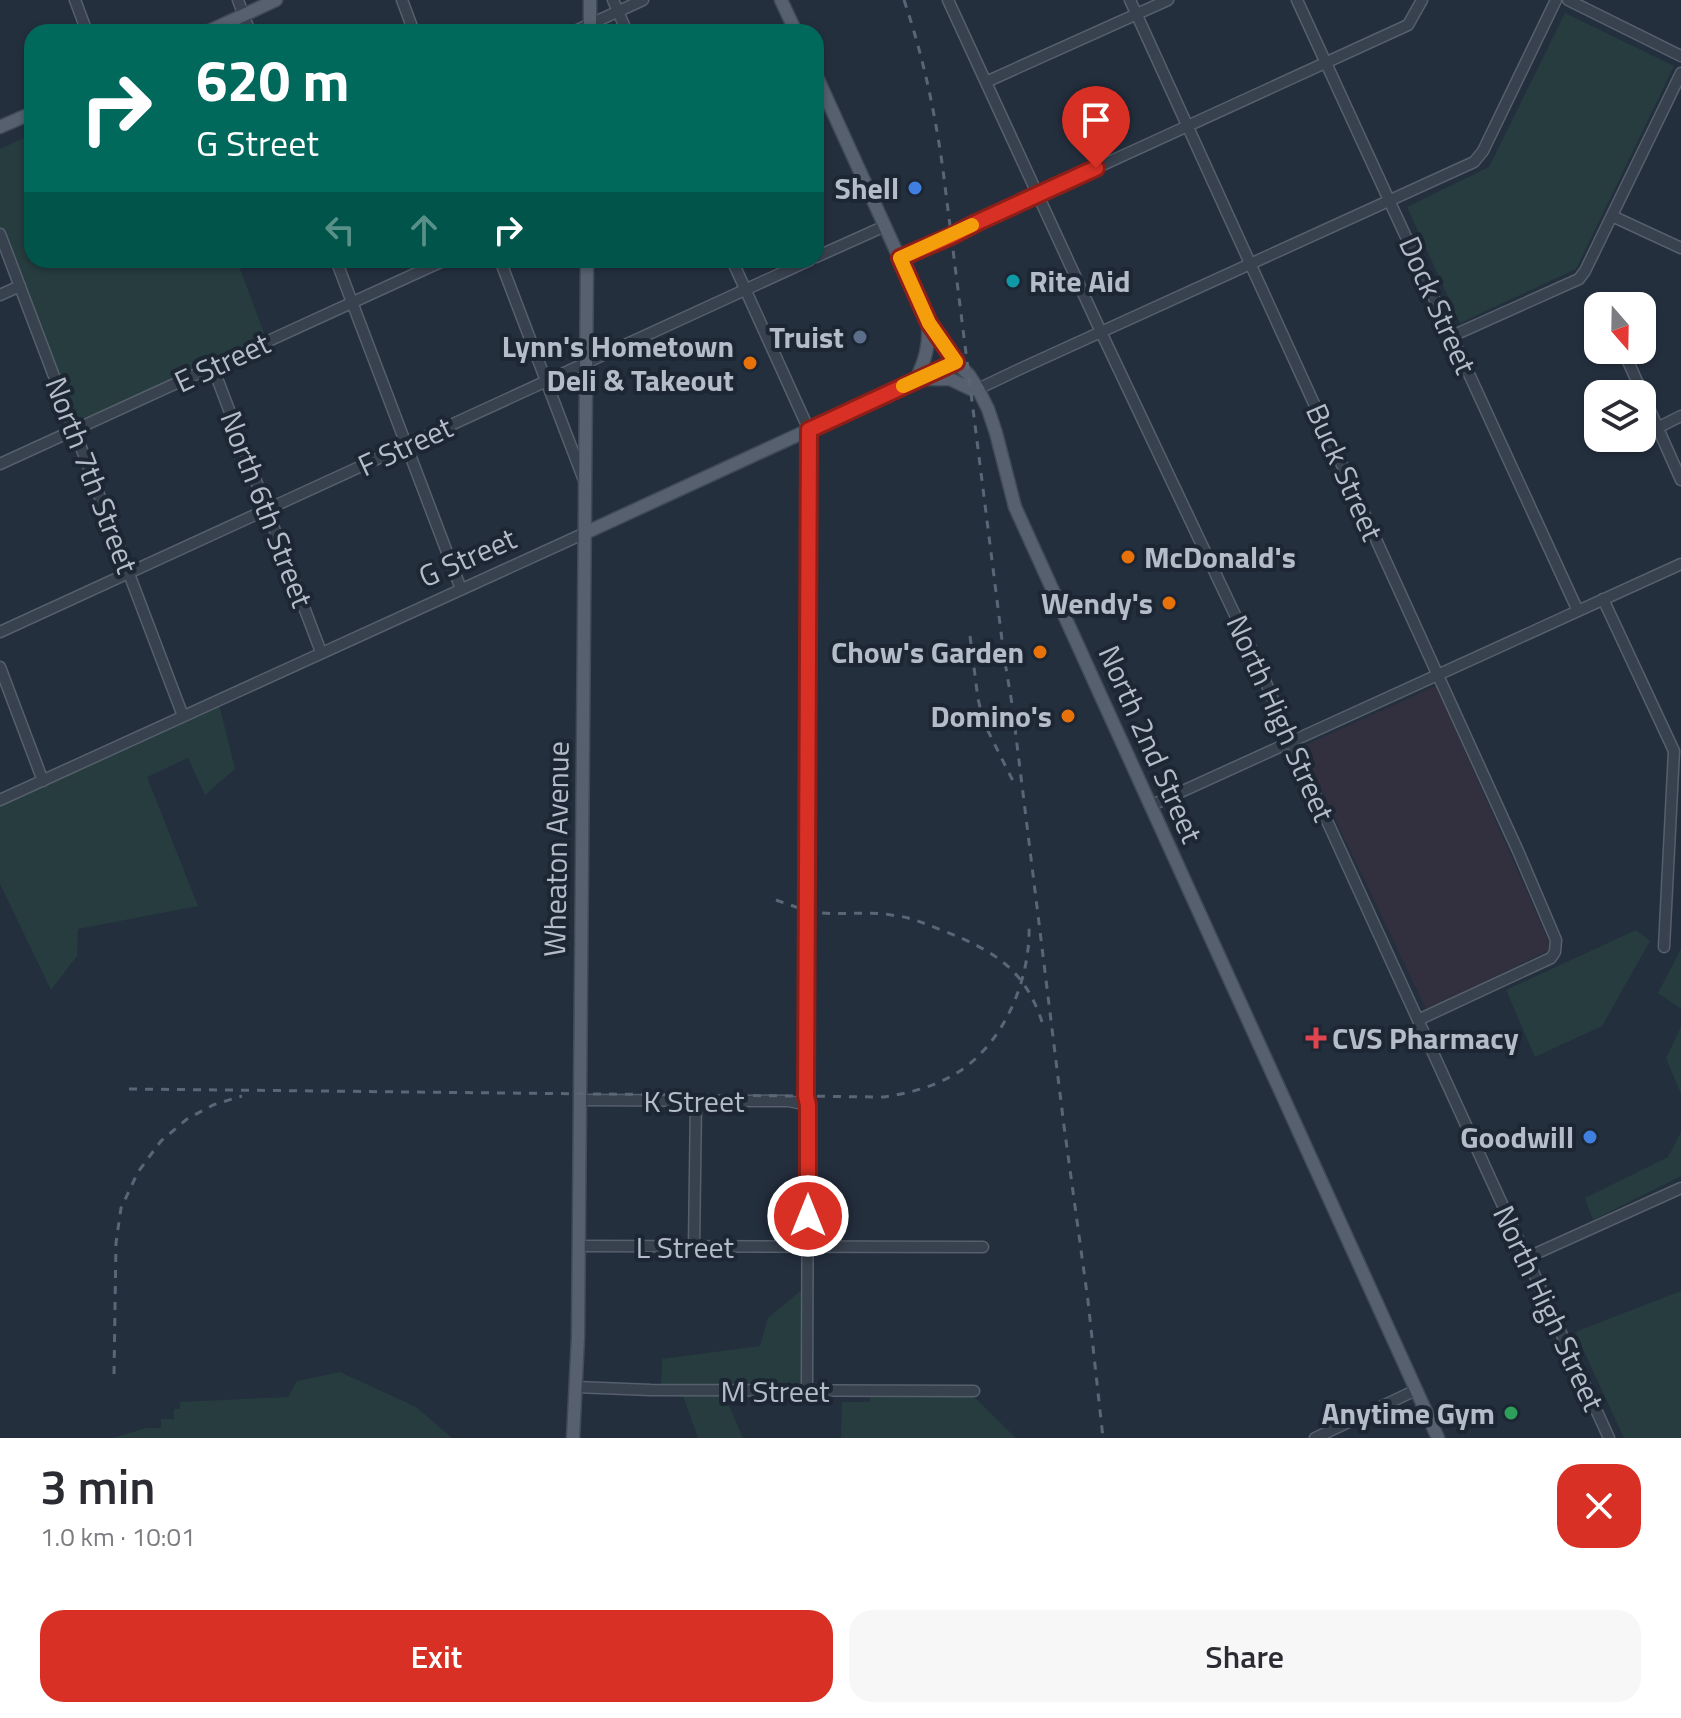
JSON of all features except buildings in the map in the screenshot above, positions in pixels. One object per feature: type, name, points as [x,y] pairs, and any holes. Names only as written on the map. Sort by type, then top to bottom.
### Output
[{"type":"main road","points":[[224,24],[276,0]]},
{"type":"main road","points":[[590,0],[590,24]]},
{"type":"main road","points":[[781,0],[792,24]]},
{"type":"main road","name":"North 2nd Street","points":[[824,96],[928,319],[978,389],[996,433],[1015,507],[1438,1438]]},
{"type":"main road","points":[[0,127],[24,116]]},
{"type":"main road","name":"Wheaton Avenue","points":[[573,1438],[579,1246],[587,268]]},
{"type":"main road","points":[[928,319],[928,353],[916,380],[950,379],[978,389]]},
{"type":"main road","name":"G Street","points":[[585,533],[956,362]]},
{"type":"street","points":[[75,0],[84,24]]},
{"type":"street","points":[[238,0],[247,24]]},
{"type":"street","points":[[402,0],[411,24]]},
{"type":"street","points":[[613,0],[624,24]]},
{"type":"street","points":[[597,24],[643,0]]},
{"type":"street","name":"North High Street","points":[[948,0],[1255,657],[1609,1438]]},
{"type":"street","name":"Buck Street","points":[[1130,0],[1514,843],[1557,945],[1551,958],[1418,1020]]},
{"type":"street","points":[[986,82],[1168,0]]},
{"type":"street","name":"Dock Street","points":[[1297,0],[1578,611]]},
{"type":"street","points":[[900,258],[1408,25],[1422,0]]},
{"type":"street","points":[[978,389],[1470,165],[1480,156],[1556,0]]},
{"type":"street","points":[[1568,0],[1681,56]]},
{"type":"street","points":[[1452,336],[1579,279],[1681,73]]},
{"type":"street","points":[[1612,216],[1681,248]]},
{"type":"street","points":[[824,253],[885,226]]},
{"type":"street","name":"North 7th Street","points":[[0,234],[183,716]]},
{"type":"street","points":[[339,268],[461,589]]},
{"type":"street","name":"E Street","points":[[0,464],[428,268]]},
{"type":"street","points":[[503,268],[585,484]]},
{"type":"street","points":[[736,268],[809,430],[807,1391]]},
{"type":"street","name":"F Street","points":[[0,632],[793,268]]},
{"type":"street","points":[[0,295],[20,286]]},
{"type":"street","points":[[1629,364],[1681,480]]},
{"type":"street","name":"North 6th Street","points":[[212,365],[321,652]]},
{"type":"street","points":[[1657,428],[1681,416]]},
{"type":"street","name":"G Street","points":[[0,800],[585,533]]},
{"type":"street","points":[[1150,806],[1681,564]]},
{"type":"street","points":[[1603,599],[1674,751],[1664,947]]},
{"type":"street","points":[[0,667],[43,781]]},
{"type":"street","name":"K Street","points":[[580,1100],[788,1101],[808,1105]]},
{"type":"street","points":[[694,1247],[696,1101]]},
{"type":"street","points":[[1526,1258],[1681,1188]]},
{"type":"street","name":"L Street","points":[[579,1246],[983,1247]]},
{"type":"street","name":"M Street","points":[[576,1387],[974,1391]]},
{"type":"street","points":[[1315,1438],[1416,1390]]},
{"type":"shaded area","points":[[1436,686],[1552,949],[1426,1009],[1301,747]]},
{"type":"green space","points":[[1565,13],[1674,66],[1576,269],[1460,323],[1407,207],[1489,167]]},
{"type":"green space","points":[[24,138],[24,268],[242,268],[240,269],[266,338],[74,428],[0,236],[0,149]]},
{"type":"green space","points":[[218,700],[235,769],[205,795],[188,758],[147,777],[198,906],[78,929],[77,956],[51,990],[0,884],[0,800]]},
{"type":"green space","points":[[1636,930],[1650,941],[1602,1026],[1535,1057],[1506,990]]},
{"type":"green space","points":[[1681,949],[1681,1009],[1658,993]]},
{"type":"green space","points":[[1681,1027],[1681,1094],[1666,1058]]},
{"type":"green space","points":[[1681,1132],[1681,1176],[1593,1220],[1585,1198],[1668,1157]]},
{"type":"green space","points":[[805,1287],[802,1391],[723,1392],[743,1438],[698,1438],[681,1390],[661,1390],[662,1359],[760,1346],[768,1318]]},
{"type":"green space","points":[[1681,1291],[1681,1438],[1624,1438],[1575,1332]]},
{"type":"green space","points":[[340,1372],[416,1407],[452,1438],[113,1438],[146,1428],[161,1428],[161,1419],[174,1419],[174,1409],[180,1409],[180,1402],[288,1397],[297,1381]]},
{"type":"green space","points":[[967,1390],[1016,1438],[841,1438],[842,1402],[870,1402],[870,1391]]},
{"type":"railway","points":[[904,0],[928,84],[943,170],[1103,1438]]},
{"type":"railway","points":[[970,636],[984,723],[1016,787]]},
{"type":"railway","points":[[776,900],[817,912],[905,917],[979,946],[1018,976],[1028,990],[1043,1025]]},
{"type":"railway","points":[[129,1089],[884,1097],[942,1081],[960,1071],[990,1042],[1003,1025],[1020,986],[1026,965],[1029,924]]},
{"type":"railway","points":[[114,1374],[116,1243],[121,1208],[138,1172],[161,1141],[187,1119],[213,1105],[242,1096]]},
{"type":"slow traffic","points":[[903,386],[956,362],[929,323],[900,258],[972,225]]},
{"type":"place","name":"Shell","points":[[915,188]]},
{"type":"place","name":"Rite Aid","points":[[1013,281]]},
{"type":"place","name":"Truist","points":[[860,337]]},
{"type":"place","name":"Lynn's Hometown Deli & Takeout","points":[[750,363]]},
{"type":"place","name":"McDonald's","points":[[1128,557]]},
{"type":"place","name":"Wendy's","points":[[1169,603]]},
{"type":"place","name":"Chow's Garden","points":[[1040,652]]},
{"type":"place","name":"Domino's","points":[[1068,716]]},
{"type":"place","name":"CVS Pharmacy","points":[[1316,1038]]},
{"type":"place","name":"Goodwill","points":[[1590,1137]]},
{"type":"place","name":"Anytime Gym","points":[[1511,1413]]},
{"type":"route","points":[[808,1216],[809,430],[956,362],[929,323],[900,258],[1096,168]]}]
